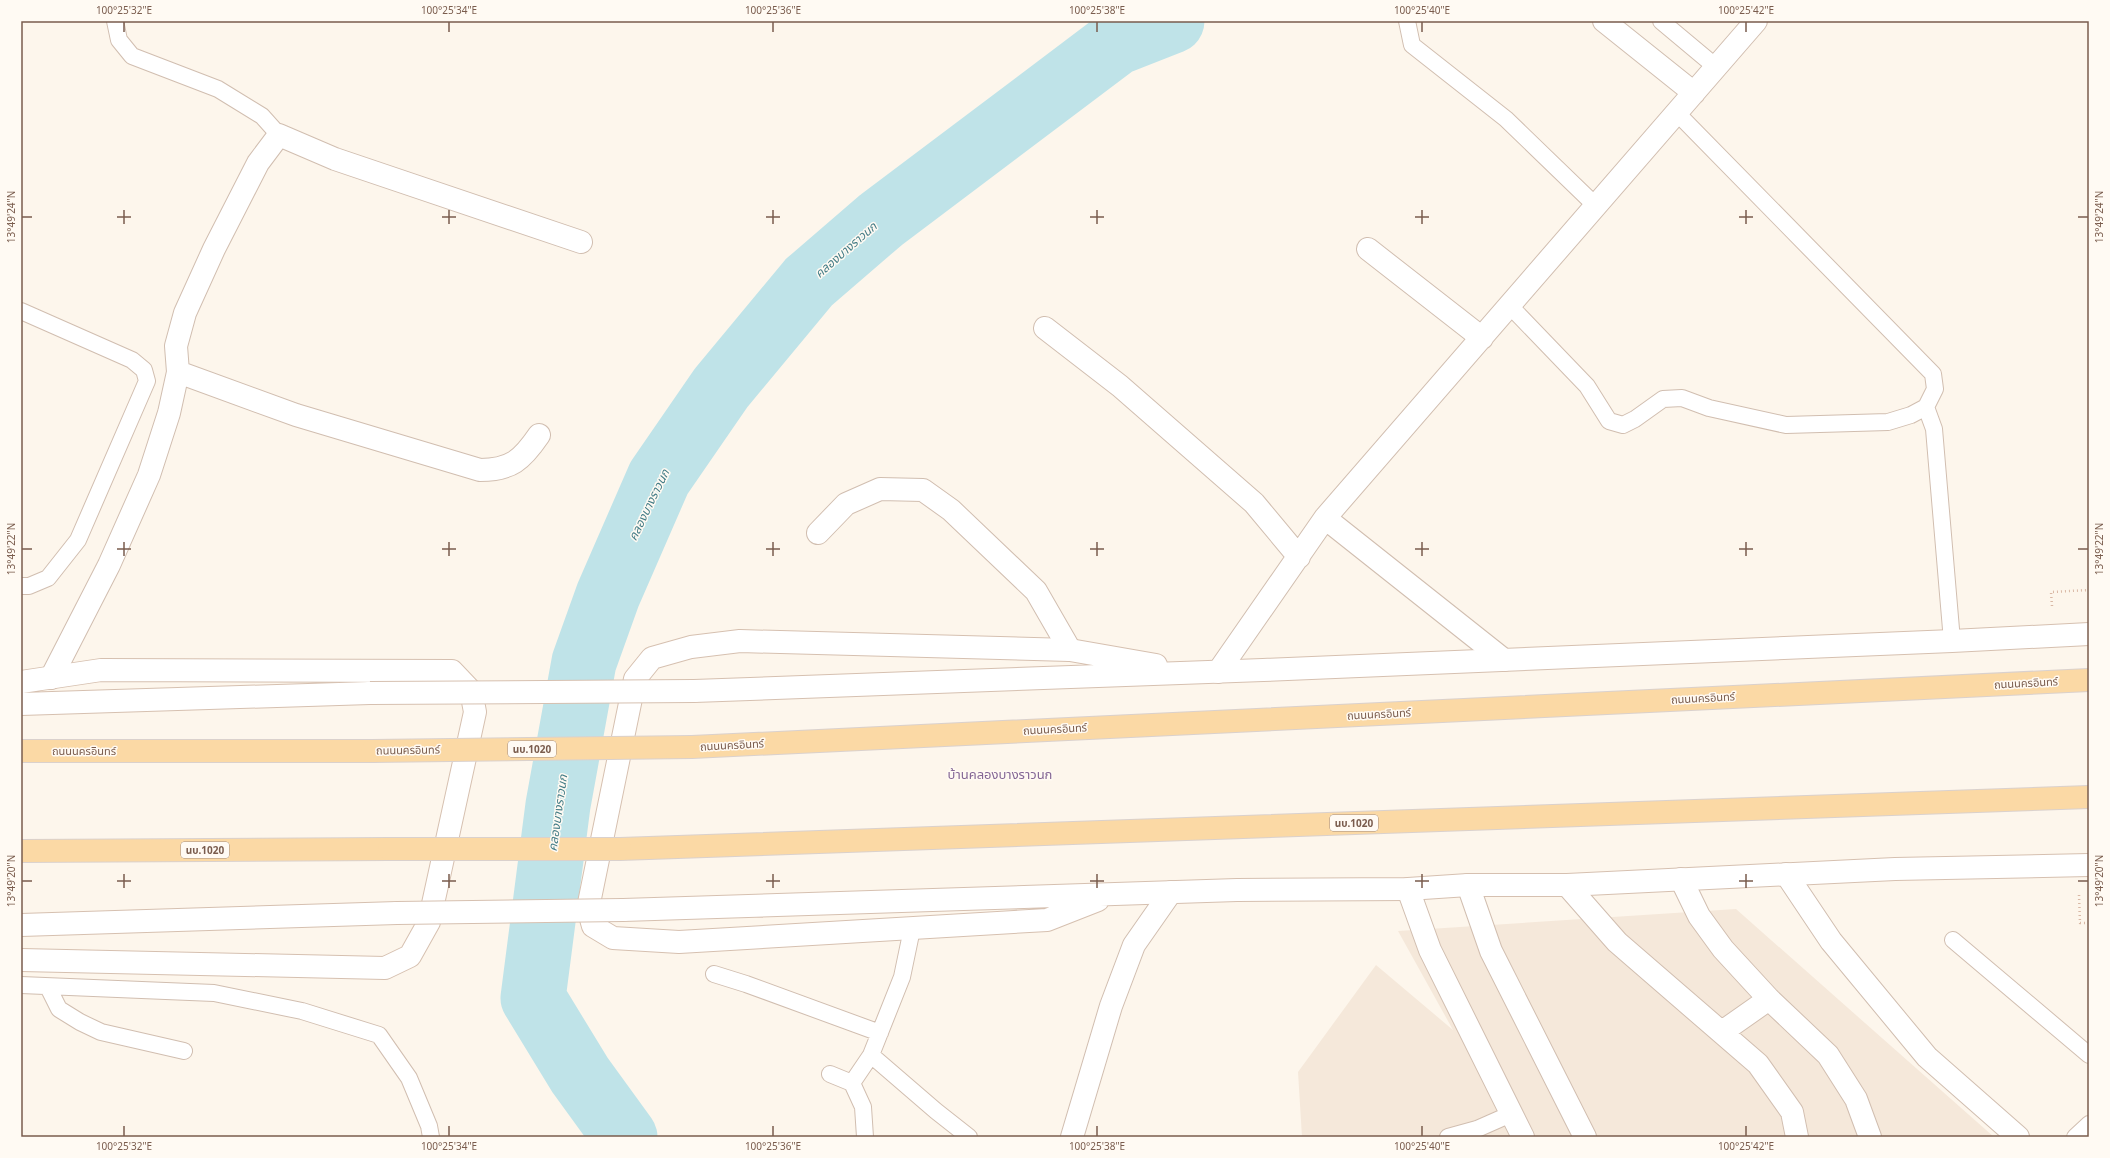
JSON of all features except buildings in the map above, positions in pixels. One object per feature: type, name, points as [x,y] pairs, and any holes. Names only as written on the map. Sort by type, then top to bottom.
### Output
[{"type":"main road","points":[[1604,21],[1694,93]]},
{"type":"main road","points":[[1209,672],[1299,557],[1325,518],[1756,21]]},
{"type":"main road","points":[[51,678],[109,566],[149,475],[169,413],[178,372],[176,346],[185,313],[214,249],[258,163],[279,135],[335,159],[581,242]]},
{"type":"main road","points":[[1368,249],[1482,338]]},
{"type":"main road","points":[[1045,328],[1120,386],[1254,503],[1299,557]]},
{"type":"main road","points":[[178,372],[296,415],[480,470],[496,470],[516,463],[527,453],[539,435]]},
{"type":"main road","points":[[818,533],[846,504],[880,489],[923,490],[951,510],[1036,591],[1070,650]]},
{"type":"main road","points":[[1325,518],[1504,660]]},
{"type":"main road","points":[[21,704],[370,693],[694,691],[1504,660],[2089,634]]},
{"type":"main road","points":[[1114,894],[1046,920],[679,942],[613,938],[593,926],[588,908],[635,679],[652,658],[691,647],[740,641],[1070,650],[1209,672]]},
{"type":"main road","points":[[21,682],[101,670],[452,671],[471,691],[475,712],[429,922],[410,956],[385,968],[21,960]]},
{"type":"main road","name":"ถนนนครอินทร์","points":[[21,751],[372,751],[692,746],[2089,680]]},
{"type":"main road","name":"นบ.1020","points":[[21,851],[620,849],[2089,797]]},
{"type":"main road","points":[[21,925],[397,913],[623,910],[1238,890],[1408,889],[1468,884],[1567,885],[1895,869],[2089,865]]},
{"type":"main road","points":[[1786,874],[1831,941],[1927,1057],[2018,1137]]},
{"type":"main road","points":[[1681,879],[1699,916],[1723,949],[1769,999],[1828,1055],[1856,1099],[1870,1137]]},
{"type":"main road","points":[[1468,884],[1491,951],[1585,1137]]},
{"type":"main road","points":[[1567,885],[1617,942],[1758,1064],[1792,1112],[1796,1137]]},
{"type":"main road","points":[[1408,889],[1430,950],[1523,1137]]},
{"type":"main road","points":[[1072,1137],[1111,1006],[1134,946],[1171,892]]},
{"type":"main road","points":[[1722,1032],[1769,999]]},
{"type":"lane","points":[[115,21],[119,40],[132,56],[218,89],[262,116],[279,135]]},
{"type":"lane","points":[[1407,21],[1412,45],[1506,118],[1596,206]]},
{"type":"lane","points":[[1661,21],[1716,67]]},
{"type":"lane","points":[[1510,306],[1587,386],[1609,421],[1623,425],[1635,419],[1662,399],[1682,398],[1709,408],[1786,425],[1888,422],[1911,415],[1926,406],[1935,389],[1934,374],[1677,113]]},
{"type":"lane","points":[[21,311],[132,360],[144,370],[147,381],[78,540],[48,578],[29,586],[21,586]]},
{"type":"lane","points":[[1926,406],[1934,429],[1952,641]]},
{"type":"lane","points":[[852,1083],[871,1055],[902,977],[912,929]]},
{"type":"lane","points":[[1953,940],[2089,1055]]},
{"type":"lane","points":[[714,974],[746,984],[880,1033]]},
{"type":"lane","points":[[21,985],[214,993],[302,1011],[379,1035],[409,1078],[429,1126],[431,1137]]},
{"type":"lane","points":[[48,987],[59,1009],[80,1022],[101,1032],[184,1051]]},
{"type":"lane","points":[[871,1055],[936,1111],[970,1137]]},
{"type":"lane","points":[[830,1074],[852,1083],[863,1107],[865,1137]]},
{"type":"lane","points":[[1448,1137],[1477,1129],[1511,1114]]},
{"type":"lane","points":[[2075,1137],[2089,1124]]},
{"type":"path","points":[[2051,592],[2089,590]]},
{"type":"path","points":[[2080,923],[2089,923]]},
{"type":"shaded area","points":[[1736,909],[1994,1137],[1302,1137],[1298,1072],[1376,965],[1453,1030],[1398,931]]},
{"type":"waterway","name":"คลองบางราวนก","points":[[625,1137],[580,1075],[533,998],[558,805],[584,662],[608,595],[659,478],[721,388],[809,282],[881,220],[1116,43],[1172,21]]},
{"type":"district","name":"บ้านคลองบางราวนก","points":[[1000,774]]}]
